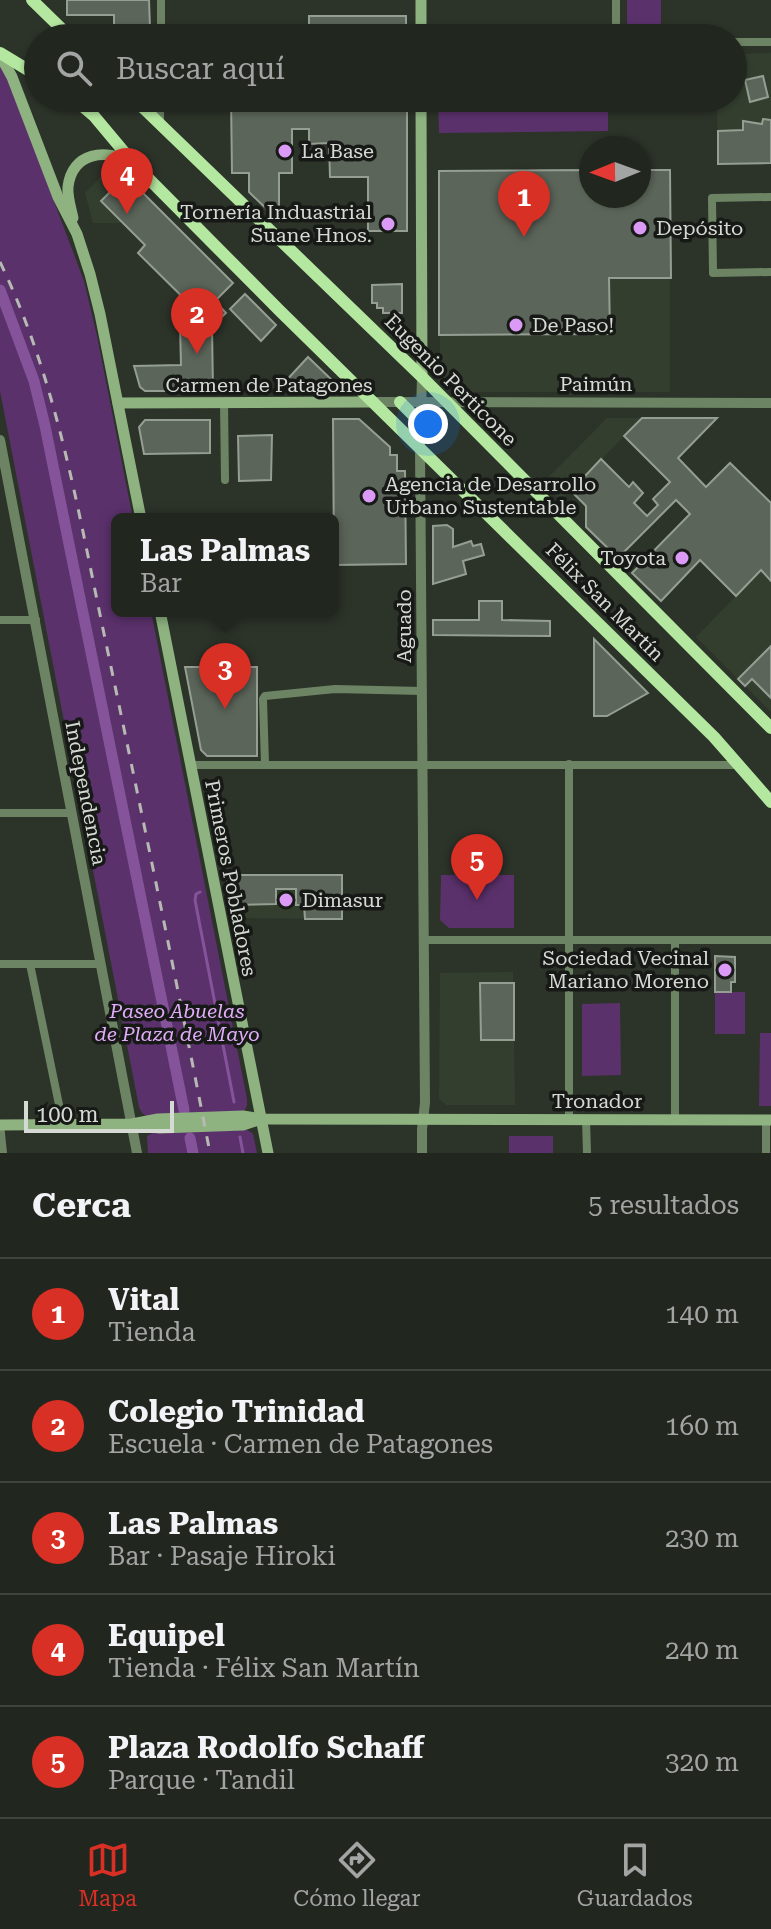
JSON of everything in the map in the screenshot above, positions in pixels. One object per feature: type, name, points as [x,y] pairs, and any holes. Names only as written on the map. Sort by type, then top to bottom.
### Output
[{"type":"highway","points":[[32,0],[57,24]]},
{"type":"highway","points":[[0,54],[24,68]]},
{"type":"highway","name":"Félix San Martín","points":[[89,112],[135,165],[280,311],[714,737],[771,802]]},
{"type":"highway","name":"Eugenio Perticone","points":[[148,112],[422,377],[771,728]]},
{"type":"highway","points":[[400,402],[421,423]]},
{"type":"main road","points":[[421,0],[421,24]]},
{"type":"main road","points":[[0,54],[24,110]]},
{"type":"main road","points":[[25,112],[58,197],[77,234]]},
{"type":"main road","name":"Aguado","points":[[421,112],[422,377]]},
{"type":"main road","points":[[135,165],[118,156],[90,156],[78,164],[67,192],[96,294],[140,513]]},
{"type":"main road","name":"Carmen de Patagones","points":[[118,403],[374,402]]},
{"type":"main road","name":"Primeros Pobladores","points":[[161,617],[268,1153]]},
{"type":"main road","name":"Tronador","points":[[0,1125],[132,1124],[248,1116],[261,1119],[768,1120]]},
{"type":"street","points":[[161,0],[161,24]]},
{"type":"street","points":[[616,0],[616,24]]},
{"type":"street","points":[[747,42],[771,42]]},
{"type":"street","points":[[160,112],[160,124]]},
{"type":"street","points":[[771,197],[712,198],[713,273],[771,272]]},
{"type":"street","name":"Aguado","points":[[422,377],[425,1103],[422,1153]]},
{"type":"street","name":"Carmen de Patagones","points":[[374,402],[421,402]]},
{"type":"street","name":"Paimún","points":[[421,402],[771,403]]},
{"type":"street","points":[[224,403],[225,480]]},
{"type":"street","name":"Independencia","points":[[0,440],[137,1153]]},
{"type":"street","points":[[0,620],[36,620]]},
{"type":"street","points":[[265,764],[265,696],[341,688],[422,691]]},
{"type":"street","points":[[569,764],[569,1119]]},
{"type":"street","points":[[190,765],[738,765]]},
{"type":"street","points":[[0,813],[70,813]]},
{"type":"street","points":[[424,940],[771,940]]},
{"type":"street","points":[[675,940],[675,1119]]},
{"type":"street","points":[[0,964],[100,964]]},
{"type":"street","points":[[30,964],[63,1124]]},
{"type":"street","points":[[586,1119],[587,1153]]},
{"type":"street","points":[[766,1153],[768,1120]]},
{"type":"street","points":[[0,1125],[3,1153]]},
{"type":"shaded area","points":[[771,53],[771,163],[718,164],[717,112],[747,112],[747,54]]},
{"type":"shaded area","points":[[114,163],[192,241],[159,274],[138,253],[145,245],[124,223],[93,223],[85,193]]},
{"type":"shaded area","points":[[579,170],[579,208],[651,208],[651,170],[670,170],[670,392],[456,392],[440,377],[439,171]]},
{"type":"shaded area","points":[[607,418],[642,418],[561,501],[543,483]]},
{"type":"shaded area","points":[[771,560],[771,712],[696,637]]},
{"type":"shaded area","name":"Dimasur","points":[[226,875],[342,875],[342,919],[235,918]]},
{"type":"shaded area","points":[[513,972],[515,1105],[446,1105],[439,1099],[440,973]]},
{"type":"green space","points":[[627,0],[661,0],[661,24],[627,24]]},
{"type":"green space","name":"Paseo Abuelas de Plaza de Mayo","points":[[0,64],[84,281],[97,336],[132,513],[111,513],[111,617],[152,617],[247,1099],[244,1111],[146,1116],[139,1107],[0,391]]},
{"type":"green space","points":[[438,112],[608,112],[608,131],[439,133]]},
{"type":"green space","points":[[441,875],[514,875],[514,928],[449,928],[440,920]]},
{"type":"green space","points":[[715,992],[745,992],[745,1034],[715,1034]]},
{"type":"green space","points":[[620,1003],[621,1075],[582,1076],[582,1004]]},
{"type":"green space","points":[[760,1033],[771,1033],[771,1106],[759,1106]]},
{"type":"green space","points":[[246,1129],[253,1134],[257,1153],[148,1153],[147,1136],[154,1132]]},
{"type":"green space","points":[[509,1136],[553,1136],[553,1153],[509,1153]]},
{"type":"building","points":[[67,0],[149,0],[150,24],[114,24],[114,15],[67,15]]},
{"type":"building","points":[[309,16],[406,16],[406,24],[309,24]]},
{"type":"building","points":[[763,76],[768,97],[750,102],[747,80]]},
{"type":"building","points":[[231,112],[407,112],[407,231],[368,231],[368,177],[330,177],[329,143],[309,144],[309,129],[292,129],[292,173],[279,173],[279,221],[249,192],[249,173],[232,173]]},
{"type":"building","points":[[763,119],[771,120],[771,163],[718,164],[718,131],[743,130],[743,121],[762,124]]},
{"type":"building","points":[[579,170],[579,208],[651,208],[651,170],[670,170],[671,278],[609,278],[610,334],[439,335],[439,171]]},
{"type":"building","points":[[126,176],[233,283],[215,301],[226,313],[212,326],[138,253],[145,245],[101,201]]},
{"type":"building","points":[[402,284],[402,313],[383,313],[383,308],[377,308],[377,303],[372,303],[372,285]]},
{"type":"building","points":[[245,294],[276,325],[261,341],[230,309]]},
{"type":"building","points":[[180,326],[212,326],[213,391],[145,391],[140,387],[134,366],[181,365]]},
{"type":"building","points":[[308,357],[336,384],[330,390],[287,390],[282,385]]},
{"type":"building","points":[[642,418],[717,418],[678,458],[706,487],[730,463],[771,503],[771,581],[761,570],[736,596],[700,560],[661,601],[632,573],[690,514],[676,500],[618,558],[586,527],[586,506],[571,491],[601,459],[629,487],[633,482],[643,493],[634,503],[647,516],[658,505],[653,499],[670,482],[624,436]]},
{"type":"building","points":[[333,419],[359,419],[390,447],[390,455],[397,455],[397,471],[405,471],[406,564],[339,565],[339,513],[334,513]]},
{"type":"building","points":[[145,420],[210,420],[210,453],[144,454],[139,427]]},
{"type":"building","points":[[272,435],[271,480],[239,481],[238,436]]},
{"type":"building","points":[[447,525],[453,529],[453,547],[471,541],[473,546],[481,544],[484,555],[463,561],[466,574],[433,584],[433,526]]},
{"type":"building","points":[[479,601],[502,601],[502,620],[550,621],[550,636],[433,635],[433,620],[479,620]]},
{"type":"building","points":[[594,639],[648,693],[607,716],[594,716]]},
{"type":"building","points":[[771,646],[771,698],[752,679],[745,686],[738,679]]},
{"type":"building","points":[[185,667],[257,667],[257,756],[207,756],[201,750]]},
{"type":"building","name":"Dimasur","points":[[226,875],[342,875],[342,919],[305,919],[304,905],[296,905],[296,889],[276,889],[276,904],[232,905]]},
{"type":"building","name":"Sociedad Vecinal Mariano Moreno","points":[[715,956],[735,957],[735,982],[731,982],[731,992],[715,992]]},
{"type":"building","points":[[480,983],[514,983],[514,1040],[481,1040]]},
{"type":"waterway","points":[[0,290],[34,381],[45,426],[184,1110]]},
{"type":"waterway","points":[[200,892],[195,900],[234,1102]]},
{"type":"waterway","points":[[240,1137],[243,1153]]},
{"type":"waterway","points":[[190,1138],[193,1153]]},
{"type":"railway","points":[[0,262],[36,351],[63,442],[210,1153]]},
{"type":"place","name":"La Base","points":[[285,151]]},
{"type":"place","name":"Equipel","points":[[127,214]]},
{"type":"place","name":"Tornería Induastrial Suane Hnos.","points":[[388,224]]},
{"type":"place","name":"Depósito","points":[[640,228]]},
{"type":"place","name":"Vital","points":[[524,237]]},
{"type":"place","name":"De Paso!","points":[[516,325]]},
{"type":"place","name":"Colegio Trinidad","points":[[197,354]]},
{"type":"place","name":"Agencia de Desarrollo Urbano Sustentable","points":[[369,496]]},
{"type":"place","name":"Toyota","points":[[682,558]]},
{"type":"place","name":"Las Palmas","points":[[225,709]]},
{"type":"place","name":"Dimasur","points":[[286,900]]},
{"type":"place","name":"Plaza Rodolfo Schaff","points":[[477,900]]},
{"type":"place","name":"Sociedad Vecinal Mariano Moreno","points":[[725,970]]}]
